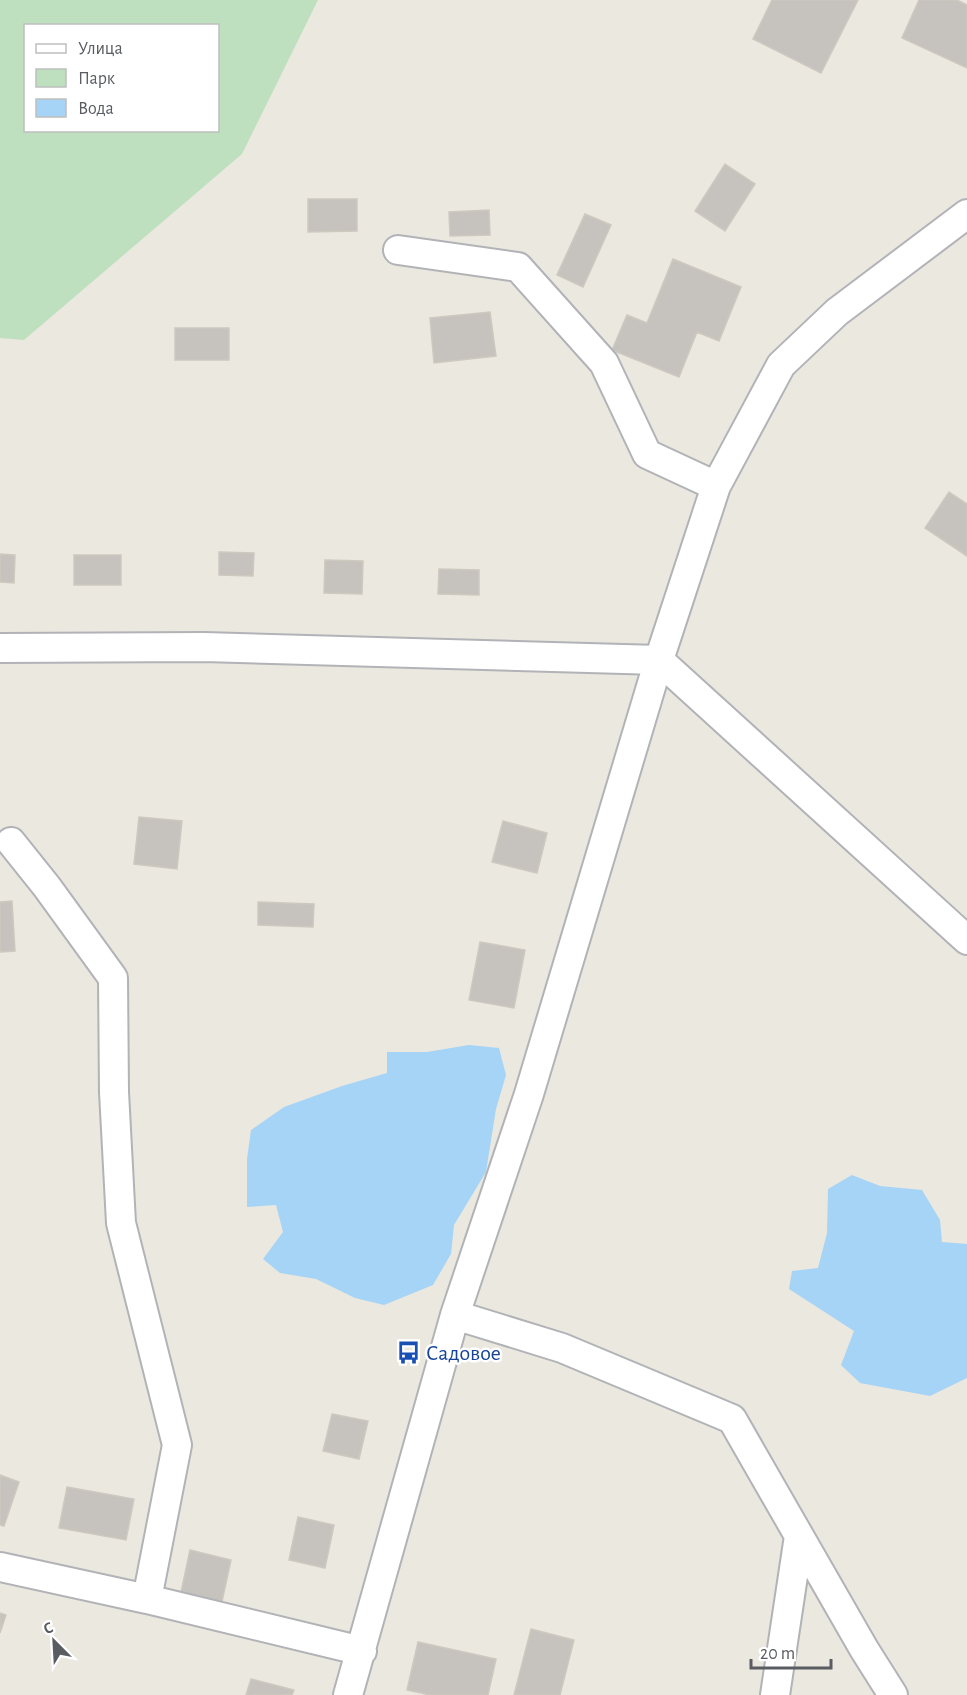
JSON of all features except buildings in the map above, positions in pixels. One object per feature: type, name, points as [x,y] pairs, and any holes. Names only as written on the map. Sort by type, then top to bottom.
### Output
[{"type":"street","points":[[348,1695],[455,1315],[529,1094],[659,660],[716,486],[781,365],[837,312],[967,214]]},
{"type":"street","points":[[398,250],[518,267],[604,363],[647,454],[716,486]]},
{"type":"street","points":[[0,648],[204,647],[659,660],[967,940]]},
{"type":"street","points":[[11,842],[113,978],[114,1092],[121,1223],[177,1445],[147,1599]]},
{"type":"street","points":[[455,1315],[562,1348],[732,1419],[893,1695]]},
{"type":"street","points":[[775,1695],[799,1536]]},
{"type":"street","points":[[0,1567],[147,1599],[362,1651]]},
{"type":"green space","points":[[0,0],[318,0],[242,154],[24,340],[0,338]]},
{"type":"water","points":[[469,1045],[499,1048],[506,1075],[496,1109],[486,1172],[454,1225],[451,1254],[433,1285],[384,1305],[355,1298],[316,1279],[280,1273],[263,1259],[283,1232],[276,1205],[247,1207],[247,1159],[251,1130],[284,1107],[387,1073],[387,1052],[427,1052]]},
{"type":"water","points":[[852,1175],[880,1186],[922,1190],[940,1220],[942,1242],[967,1244],[967,1378],[930,1396],[860,1383],[841,1365],[854,1331],[789,1289],[792,1271],[818,1268],[827,1233],[828,1189]]},
{"type":"place","name":"Садовое","points":[[408,1352]]}]
